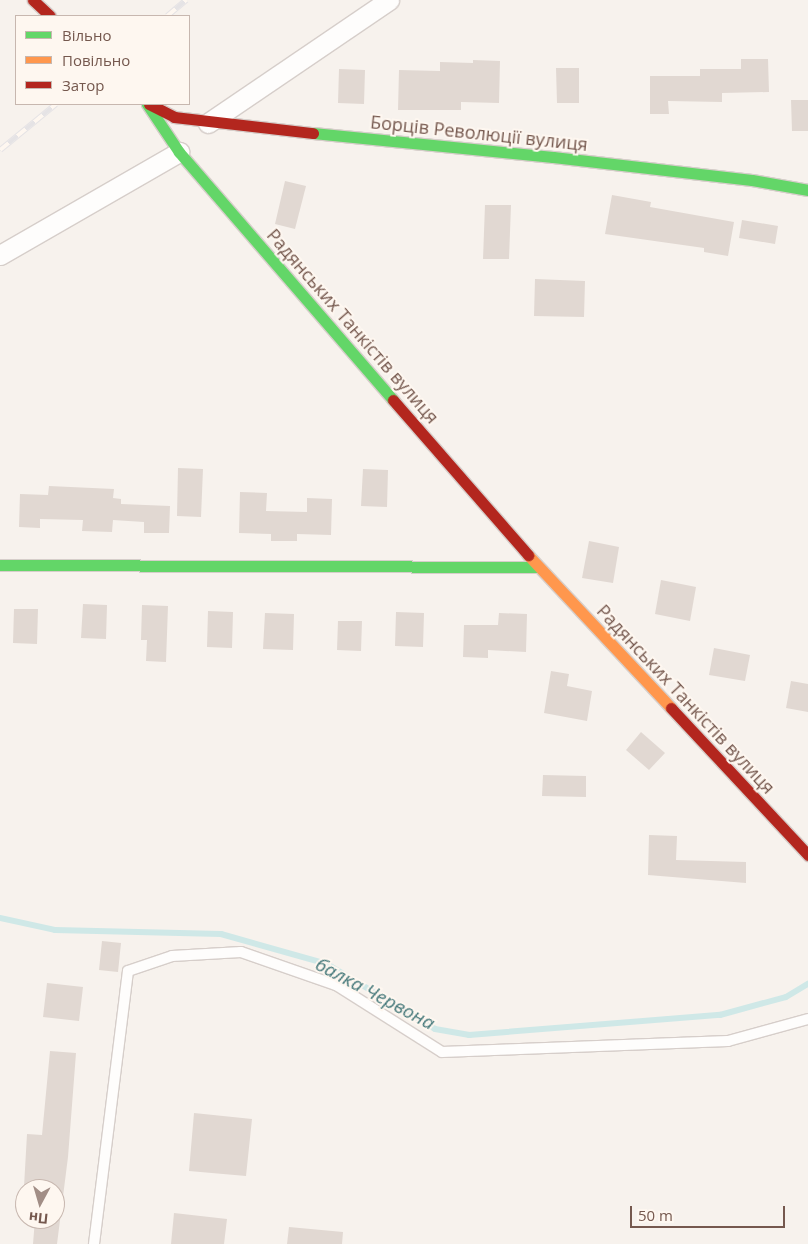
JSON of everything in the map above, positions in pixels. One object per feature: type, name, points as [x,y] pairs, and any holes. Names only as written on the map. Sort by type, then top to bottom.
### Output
[{"type":"street","points":[[33,0],[49,15]]},
{"type":"street","points":[[208,123],[388,0]]},
{"type":"street","name":"Радянських Танкістів вулиця","points":[[149,105],[178,152],[538,567],[808,856]]},
{"type":"street","name":"Борців Революції вулиця","points":[[150,105],[174,117],[208,123],[553,157],[752,180],[808,190]]},
{"type":"street","points":[[0,255],[178,152]]},
{"type":"street","points":[[0,565],[538,567]]},
{"type":"lane","points":[[94,1244],[128,970],[163,959],[241,952],[336,985],[442,1052],[728,1041],[808,1019]]},
{"type":"building","points":[[741,59],[768,59],[769,92],[722,93],[722,102],[668,101],[669,114],[650,114],[650,76],[700,76],[700,69],[741,69]]},
{"type":"building","points":[[473,60],[500,61],[499,103],[461,102],[461,110],[398,110],[399,70],[440,71],[440,62],[473,63]]},
{"type":"building","points":[[556,68],[579,68],[579,103],[557,103]]},
{"type":"building","points":[[339,69],[365,70],[364,104],[338,103]]},
{"type":"building","points":[[791,100],[808,100],[808,131],[792,131]]},
{"type":"building","points":[[285,181],[306,186],[295,229],[275,224]]},
{"type":"building","points":[[612,195],[651,202],[650,207],[734,222],[728,256],[704,252],[704,248],[605,234]]},
{"type":"building","points":[[485,205],[511,205],[509,259],[483,259]]},
{"type":"building","points":[[742,220],[778,226],[775,244],[739,238]]},
{"type":"building","points":[[535,279],[585,281],[584,317],[534,316]]},
{"type":"building","points":[[178,468],[203,469],[201,517],[177,516]]},
{"type":"building","points":[[363,469],[388,470],[387,507],[361,506]]},
{"type":"building","points":[[49,486],[114,489],[113,498],[121,499],[121,504],[170,506],[169,533],[144,533],[144,522],[113,520],[112,532],[82,531],[83,520],[40,519],[40,528],[19,527],[20,494],[48,495]]},
{"type":"building","points":[[240,492],[267,493],[266,511],[307,512],[307,498],[332,499],[331,535],[297,534],[297,541],[271,541],[271,534],[239,533]]},
{"type":"building","points":[[589,541],[619,547],[613,583],[582,578]]},
{"type":"building","points":[[661,580],[696,587],[690,621],[655,614]]},
{"type":"building","points":[[83,604],[107,605],[106,639],[81,638]]},
{"type":"building","points":[[142,605],[168,606],[166,662],[146,661],[147,640],[141,640]]},
{"type":"building","points":[[14,609],[38,609],[37,644],[13,643]]},
{"type":"building","points":[[208,611],[233,612],[232,648],[207,647]]},
{"type":"building","points":[[396,612],[424,613],[423,647],[395,646]]},
{"type":"building","points":[[265,613],[294,614],[293,650],[263,649]]},
{"type":"building","points":[[499,613],[527,614],[526,652],[488,650],[488,658],[463,657],[464,625],[498,625]]},
{"type":"building","points":[[338,621],[362,621],[361,651],[337,650]]},
{"type":"building","points":[[714,648],[750,655],[745,681],[709,675]]},
{"type":"building","points":[[551,671],[569,674],[567,686],[592,691],[587,721],[544,713]]},
{"type":"building","points":[[791,681],[808,684],[808,712],[786,708]]},
{"type":"building","points":[[641,732],[665,753],[649,770],[626,750]]},
{"type":"building","points":[[543,775],[586,776],[586,797],[542,796]]},
{"type":"building","points":[[649,835],[677,836],[676,860],[746,862],[746,883],[648,875]]},
{"type":"building","points":[[102,941],[121,943],[118,972],[99,970]]},
{"type":"building","points":[[47,983],[83,987],[79,1021],[43,1017]]},
{"type":"building","points":[[50,1051],[76,1053],[65,1181],[65,1179],[24,1179],[27,1134],[42,1135]]},
{"type":"building","points":[[194,1113],[252,1119],[246,1176],[189,1171]]},
{"type":"building","points":[[174,1213],[227,1219],[224,1244],[171,1244]]},
{"type":"building","points":[[289,1227],[343,1232],[342,1244],[287,1244]]},
{"type":"building","points":[[34,1229],[59,1229],[57,1244],[33,1244]]},
{"type":"waterway","name":"балка Червона","points":[[0,918],[55,930],[221,934],[327,964],[435,1029],[469,1035],[720,1015],[786,997],[808,984]]},
{"type":"railway","points":[[168,15],[186,0]]},
{"type":"railway","points":[[0,150],[55,105]]},
{"type":"traffic: fast","points":[[148,105],[179,152],[393,400]]},
{"type":"traffic: fast","points":[[313,133],[553,157],[752,180],[808,190]]},
{"type":"traffic: fast","points":[[0,565],[538,567]]},
{"type":"traffic: slow","points":[[528,555],[671,708]]},
{"type":"traffic: jam","points":[[33,0],[49,15]]},
{"type":"traffic: jam","points":[[151,105],[174,117],[313,133]]},
{"type":"traffic: jam","points":[[393,400],[528,555]]},
{"type":"traffic: jam","points":[[671,708],[808,855]]}]
